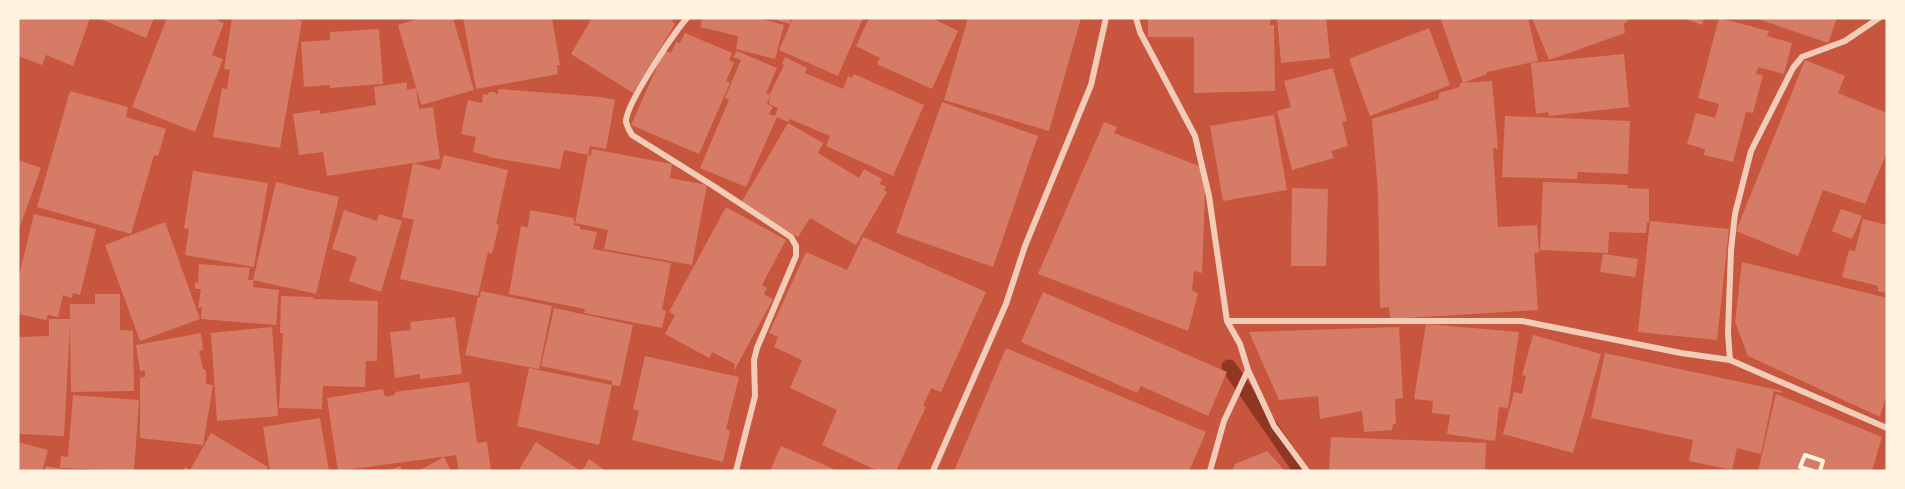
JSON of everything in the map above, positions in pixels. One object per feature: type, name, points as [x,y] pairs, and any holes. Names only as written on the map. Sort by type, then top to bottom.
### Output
[{"type":"street","points":[[687,18],[676,30],[658,58],[630,108],[626,122],[632,135],[791,237],[796,246],[796,256],[757,348],[754,360],[755,396],[736,471]]},
{"type":"street","points":[[933,471],[1006,304],[1025,246],[1091,85],[1106,18]]},
{"type":"street","points":[[1136,18],[1140,32],[1195,136],[1209,196],[1227,321],[1240,344],[1248,370],[1274,426],[1307,471]]},
{"type":"street","points":[[1730,360],[1728,333],[1731,250],[1735,214],[1751,151],[1793,69],[1802,57],[1845,41],[1879,18]]},
{"type":"street","points":[[1227,321],[1521,321],[1681,353],[1730,360],[1887,428]]},
{"type":"street","points":[[1210,471],[1224,421],[1248,370]]},
{"type":"path","points":[[1813,471],[1800,467],[1804,455],[1823,461],[1820,471]]},
{"type":"building","points":[[18,18],[90,18],[73,66],[46,55],[42,65],[18,56]]},
{"type":"building","points":[[98,18],[154,18],[146,38]]},
{"type":"building","points":[[167,18],[217,18],[224,23],[212,55],[223,59],[195,132],[132,107]]},
{"type":"building","points":[[232,18],[287,18],[302,21],[280,148],[213,137],[222,88],[227,89],[230,70],[224,69]]},
{"type":"building","points":[[421,18],[453,18],[474,90],[421,105],[398,25]]},
{"type":"building","points":[[463,18],[552,18],[560,65],[557,65],[558,74],[476,89]]},
{"type":"building","points":[[592,18],[674,18],[672,21],[675,24],[633,93],[571,54]]},
{"type":"building","points":[[703,18],[758,18],[784,25],[775,59],[736,49],[738,36],[700,27]]},
{"type":"building","points":[[770,18],[791,18],[790,24]]},
{"type":"building","points":[[793,18],[863,18],[838,76],[779,50]]},
{"type":"building","points":[[869,18],[932,18],[958,31],[932,89],[877,64],[880,58],[856,46]]},
{"type":"building","points":[[968,18],[1081,18],[1049,131],[944,100]]},
{"type":"building","points":[[1148,18],[1270,18],[1270,25],[1274,25],[1275,91],[1194,93],[1194,37],[1148,37]]},
{"type":"building","points":[[1277,18],[1326,18],[1330,58],[1281,63]]},
{"type":"building","points":[[1446,18],[1528,18],[1538,61],[1487,72],[1487,74],[1463,83],[1441,20]]},
{"type":"building","points":[[1532,18],[1631,18],[1624,24],[1625,33],[1549,60]]},
{"type":"building","points":[[1683,18],[1704,18],[1702,25]]},
{"type":"building","points":[[1719,18],[1769,31],[1767,36],[1792,43],[1784,74],[1758,67],[1756,74],[1763,75],[1753,113],[1746,112],[1733,162],[1704,155],[1705,149],[1687,144],[1696,113],[1715,118],[1719,104],[1698,98]]},
{"type":"building","points":[[1755,18],[1837,18],[1828,43]]},
{"type":"building","points":[[1429,28],[1450,85],[1370,116],[1349,59]]},
{"type":"building","points":[[379,29],[383,84],[330,88],[330,85],[304,87],[301,42],[330,40],[330,32]]},
{"type":"building","points":[[685,33],[732,53],[729,60],[734,63],[726,81],[730,83],[699,154],[631,125],[664,51],[671,53],[676,42],[680,43]]},
{"type":"building","points":[[737,51],[777,68],[766,93],[770,95],[784,65],[782,64],[785,57],[807,68],[805,73],[843,89],[848,76],[852,78],[854,74],[924,105],[893,176],[826,146],[830,136],[790,119],[788,122],[777,117],[746,187],[700,168],[729,100],[725,98],[741,60],[733,57]],"holes":[[[770,95],[769,104],[778,108],[775,116],[769,114],[773,107],[767,104]]]},
{"type":"building","points":[[1624,54],[1629,107],[1549,116],[1548,112],[1536,114],[1531,63]]},
{"type":"building","points":[[1805,60],[1845,76],[1838,93],[1887,113],[1887,152],[1865,204],[1823,190],[1798,256],[1736,231]]},
{"type":"building","points":[[1333,68],[1347,121],[1342,122],[1348,146],[1331,151],[1334,158],[1292,170],[1277,111],[1291,107],[1284,81]]},
{"type":"building","points":[[1492,81],[1498,149],[1493,148],[1498,227],[1537,225],[1539,252],[1534,253],[1538,310],[1390,319],[1389,307],[1380,308],[1378,191],[1372,119],[1438,99],[1439,93],[1460,87],[1460,83]]},
{"type":"building","points":[[407,82],[407,90],[416,88],[419,109],[433,107],[440,159],[327,176],[323,152],[299,155],[293,114],[320,110],[320,114],[376,105],[374,87]]},
{"type":"building","points":[[499,89],[615,100],[606,149],[590,146],[588,155],[564,150],[560,169],[488,157],[473,152],[476,137],[461,134],[468,100],[482,103],[483,94],[488,95],[489,92],[495,92],[497,95]]},
{"type":"building","points":[[70,91],[128,107],[126,117],[166,129],[158,156],[154,155],[131,234],[37,207]]},
{"type":"building","points":[[942,102],[1038,136],[993,267],[896,233]]},
{"type":"building","points":[[1274,115],[1287,190],[1223,201],[1210,126]]},
{"type":"building","points":[[1505,116],[1630,121],[1628,174],[1578,172],[1577,179],[1502,177]]},
{"type":"building","points":[[1104,122],[1117,127],[1114,133],[1199,166],[1205,192],[1202,273],[1194,271],[1192,290],[1198,294],[1188,331],[1038,274]]},
{"type":"building","points":[[788,123],[823,143],[818,153],[859,178],[864,169],[882,179],[880,184],[886,187],[884,190],[887,192],[856,245],[810,218],[798,237],[741,203]]},
{"type":"building","points":[[592,149],[672,164],[670,178],[707,185],[692,265],[604,249],[608,230],[575,223],[588,155],[591,156]]},
{"type":"building","points":[[444,155],[508,170],[496,224],[499,225],[492,254],[488,252],[478,296],[400,279],[414,220],[402,217],[413,163],[440,170]]},
{"type":"building","points":[[18,160],[41,168],[18,232]]},
{"type":"building","points":[[193,171],[268,183],[254,267],[185,255],[189,229],[184,228]]},
{"type":"building","points":[[276,182],[339,197],[316,294],[253,280]]},
{"type":"building","points":[[1543,182],[1628,185],[1627,188],[1649,189],[1649,222],[1647,222],[1646,233],[1609,232],[1608,253],[1540,250]]},
{"type":"building","points":[[1292,188],[1328,189],[1326,266],[1291,266]]},
{"type":"building","points":[[726,207],[786,240],[762,285],[767,288],[764,294],[773,299],[734,371],[735,364],[712,352],[709,358],[665,334],[675,315],[669,312]]},
{"type":"building","points":[[1841,209],[1862,216],[1852,239],[1832,231]]},
{"type":"building","points":[[344,210],[377,221],[379,214],[402,221],[381,292],[349,281],[357,257],[332,249]]},
{"type":"building","points":[[530,210],[574,218],[574,225],[580,226],[580,229],[597,232],[593,249],[671,263],[662,310],[666,311],[662,328],[584,313],[585,309],[509,294],[521,226],[528,227]]},
{"type":"building","points":[[34,214],[96,229],[80,295],[73,293],[72,298],[63,295],[58,317],[48,315],[46,320],[18,314],[18,280]]},
{"type":"building","points":[[1863,219],[1887,225],[1887,293],[1878,291],[1878,286],[1842,277],[1849,250],[1855,251]]},
{"type":"building","points":[[1650,221],[1729,229],[1717,340],[1638,332]]},
{"type":"building","points":[[165,222],[200,319],[140,341],[105,245]]},
{"type":"building","points":[[863,237],[986,292],[941,392],[931,388],[923,406],[926,407],[896,471],[878,471],[822,445],[837,410],[790,388],[802,360],[774,347],[778,337],[769,333],[806,252],[847,270]]},
{"type":"building","points":[[1603,254],[1638,259],[1635,277],[1600,272]]},
{"type":"building","points":[[1742,262],[1887,298],[1887,392],[1880,417],[1748,356],[1735,322]]},
{"type":"building","points":[[199,264],[250,268],[248,280],[254,280],[253,287],[279,290],[276,325],[201,319],[202,307],[198,308],[201,289],[195,289],[195,282],[198,283]]},
{"type":"building","points":[[481,291],[552,306],[539,369],[465,355],[478,297]]},
{"type":"building","points":[[1043,292],[1227,372],[1208,416],[1141,386],[1137,393],[1021,342]]},
{"type":"building","points":[[95,294],[120,294],[120,330],[133,331],[134,391],[71,392],[70,324],[64,436],[18,434],[19,337],[49,336],[49,319],[70,319],[70,304],[95,304]]},
{"type":"building","points":[[281,296],[378,301],[377,361],[366,361],[365,387],[323,386],[322,409],[279,408],[283,333],[280,333]]},
{"type":"building","points":[[554,308],[633,325],[620,386],[612,385],[612,381],[541,366]]},
{"type":"building","points":[[455,317],[462,374],[420,379],[420,374],[395,378],[390,332],[411,330],[410,322]]},
{"type":"building","points":[[1426,324],[1519,332],[1508,408],[1499,407],[1495,441],[1447,434],[1450,415],[1432,413],[1433,401],[1414,399]]},
{"type":"building","points":[[272,327],[278,416],[217,421],[211,333]]},
{"type":"building","points":[[1399,327],[1403,398],[1395,399],[1396,424],[1393,424],[1392,430],[1364,432],[1362,411],[1320,419],[1318,396],[1279,400],[1249,332]]},
{"type":"building","points":[[201,333],[203,350],[199,351],[203,369],[206,370],[206,384],[213,385],[203,445],[140,438],[140,378],[145,377],[145,370],[140,371],[136,345]]},
{"type":"building","points":[[1533,335],[1601,354],[1573,453],[1503,434],[1514,392],[1522,394],[1526,376],[1522,375]]},
{"type":"building","points":[[1006,348],[1206,432],[1189,471],[954,471]]},
{"type":"building","points":[[1605,353],[1782,391],[1782,393],[1774,391],[1761,454],[1737,448],[1732,470],[1689,461],[1693,440],[1591,418]]},
{"type":"building","points":[[645,356],[739,377],[726,429],[730,431],[723,462],[632,440],[639,411],[633,409]]},
{"type":"building","points":[[529,368],[612,385],[599,445],[517,426]]},
{"type":"building","points":[[469,382],[477,443],[487,442],[491,471],[459,471],[456,455],[338,471],[327,398],[383,389],[385,397],[395,395],[395,392]]},
{"type":"building","points":[[1776,394],[1882,437],[1872,471],[1758,471]]},
{"type":"building","points":[[73,395],[139,400],[134,471],[60,468],[61,456],[68,457]]},
{"type":"building","points":[[320,418],[329,471],[270,471],[263,427]]},
{"type":"building","points":[[211,433],[268,467],[266,471],[183,471],[185,467],[190,470]]},
{"type":"building","points":[[1331,437],[1486,443],[1485,471],[1329,471]]},
{"type":"building","points":[[18,442],[48,450],[42,471],[18,471]]},
{"type":"building","points":[[536,442],[581,471],[518,471]]},
{"type":"building","points":[[781,446],[838,471],[770,471]]},
{"type":"building","points":[[1267,451],[1285,471],[1232,471],[1235,464]]},
{"type":"building","points":[[444,457],[451,471],[418,471]]},
{"type":"building","points":[[589,459],[606,471],[582,471]]},
{"type":"building","points":[[46,466],[66,470],[44,471]]},
{"type":"building","points":[[400,466],[402,471],[388,471]]},
{"type":"waterway","points":[[1229,367],[1301,471]]}]
